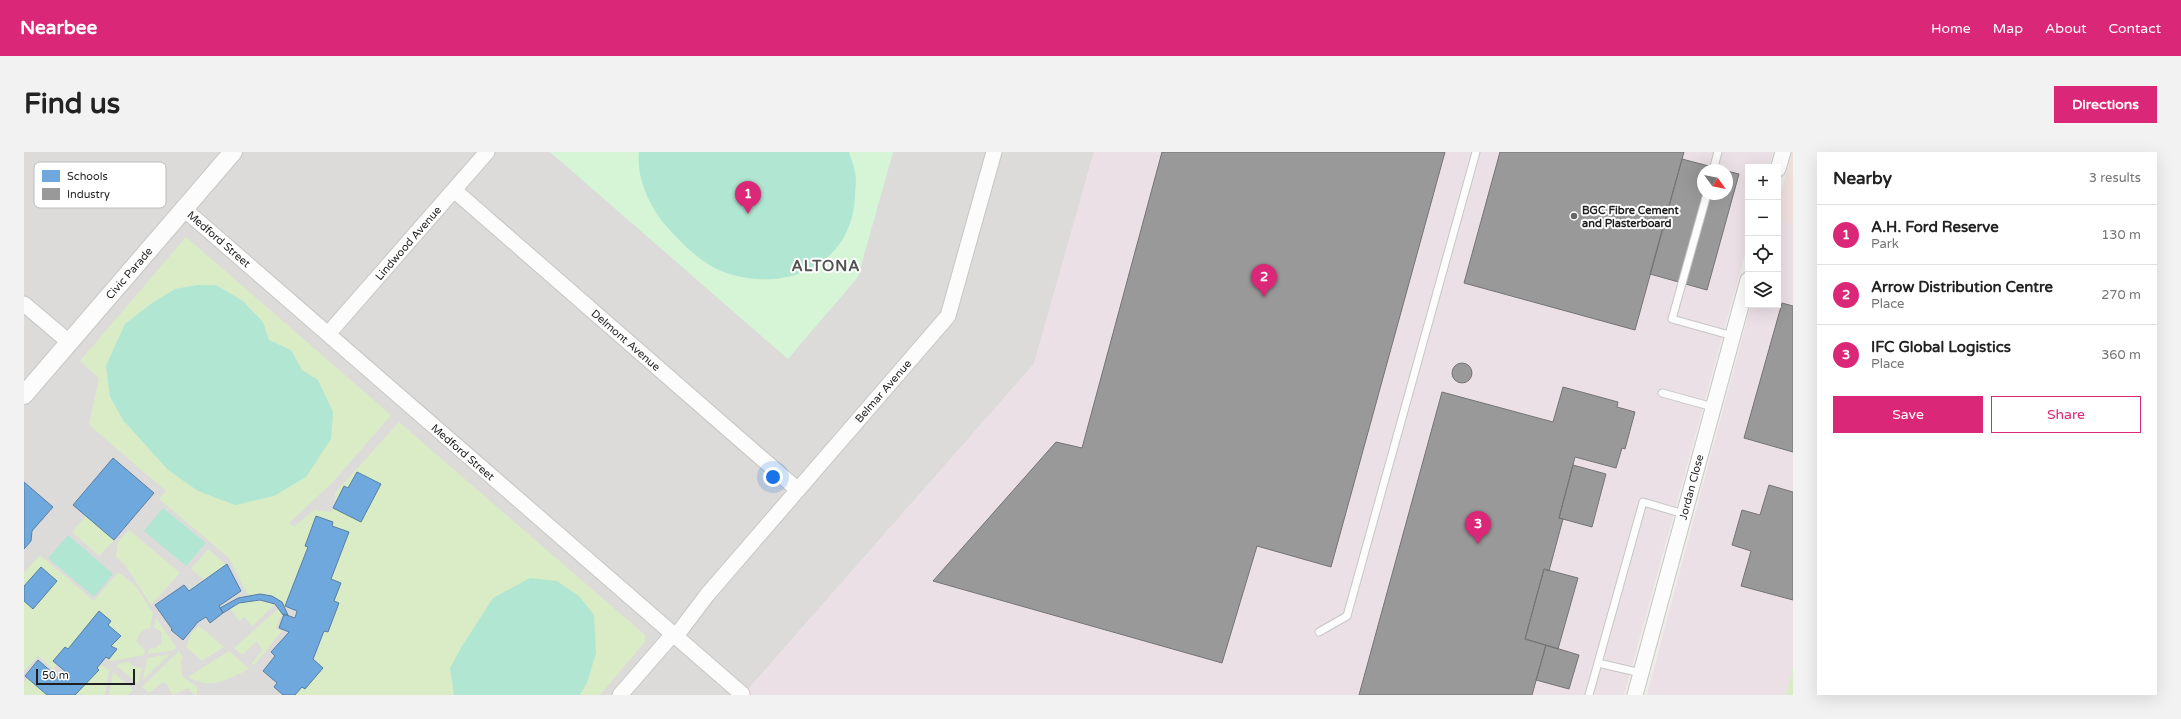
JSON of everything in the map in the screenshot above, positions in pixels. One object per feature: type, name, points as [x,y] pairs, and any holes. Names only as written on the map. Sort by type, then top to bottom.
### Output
[{"type":"street","name":"Civic Parade","points":[[24,394],[233,152]]},
{"type":"street","name":"Lindwood Avenue","points":[[328,334],[487,152]]},
{"type":"street","name":"Belmar Avenue","points":[[620,695],[948,316],[994,152]]},
{"type":"street","points":[[1779,164],[1783,152]]},
{"type":"street","name":"Delmont Avenue","points":[[454,190],[798,490]]},
{"type":"street","name":"Medford Street","points":[[184,209],[742,694]]},
{"type":"street","name":"Jordan Close","points":[[1635,695],[1745,291]]},
{"type":"street","points":[[24,304],[69,342]]},
{"type":"lane","points":[[1318,632],[1347,616],[1476,152]]},
{"type":"lane","points":[[1715,164],[1718,152]]},
{"type":"lane","points":[[1705,200],[1672,320],[1733,336]]},
{"type":"lane","points":[[1662,393],[1713,407]]},
{"type":"lane","points":[[1589,695],[1643,502],[1684,514]]},
{"type":"lane","points":[[1598,663],[1641,673]]},
{"type":"shaded area","points":[[24,152],[1094,152],[1034,364],[743,695],[24,695]]},
{"type":"shaded area","points":[[1094,152],[1773,152],[1770,164],[1745,164],[1745,254],[1624,695],[743,695],[1034,364]]},
{"type":"shaded area","points":[[1793,152],[1793,225],[1781,222],[1781,194]]},
{"type":"shaded area","points":[[1781,222],[1793,225],[1793,667],[1786,695],[1647,695],[1750,308],[1781,308]]},
{"type":"green space","points":[[550,152],[893,152],[858,277],[788,359]]},
{"type":"green space","points":[[639,152],[849,152],[856,178],[855,197],[851,220],[842,240],[829,256],[813,267],[794,275],[773,279],[751,279],[729,274],[711,266],[695,255],[667,227],[655,211],[642,182]]},
{"type":"green space","points":[[186,237],[391,415],[333,482],[289,523],[294,527],[314,510],[331,512],[335,504],[335,493],[399,422],[645,635],[645,642],[600,695],[295,695],[302,687],[305,689],[324,631],[328,632],[339,603],[334,601],[341,583],[331,579],[348,532],[332,526],[333,522],[316,516],[305,545],[308,547],[285,606],[277,600],[268,597],[248,595],[229,558],[159,499],[166,491],[89,425],[99,378],[80,361]]},
{"type":"green space","points":[[197,285],[216,285],[243,301],[263,322],[269,340],[291,350],[302,370],[318,380],[333,412],[331,439],[306,477],[274,496],[235,505],[198,491],[168,470],[123,420],[110,397],[106,366],[125,324],[152,303],[175,289]]},
{"type":"green space","points":[[163,508],[206,543],[186,566],[144,531]]},
{"type":"green space","points":[[86,516],[114,540],[99,556],[72,532]]},
{"type":"green space","points":[[129,530],[180,573],[151,605],[125,565],[116,557],[118,542]]},
{"type":"green space","points":[[68,535],[113,574],[94,597],[48,558]]},
{"type":"green space","points":[[208,549],[226,565],[205,580],[191,569]]},
{"type":"green space","points":[[40,555],[94,601],[118,572],[136,586],[153,613],[150,628],[140,632],[137,639],[137,642],[145,650],[144,655],[112,661],[109,659],[117,649],[111,646],[120,636],[108,625],[110,621],[99,611],[68,649],[65,647],[53,661],[57,665],[53,669],[38,656],[24,671],[24,573]]},
{"type":"green space","points":[[530,578],[557,581],[579,596],[594,615],[596,653],[587,683],[580,695],[454,695],[450,668],[462,646],[493,598]]},
{"type":"green space","points":[[260,600],[275,604],[252,627],[245,617],[239,621],[230,608],[239,603]]},
{"type":"green space","points":[[279,608],[282,614],[276,628],[282,631],[254,665],[252,663],[262,650],[257,641],[242,655],[234,648]]},
{"type":"green space","points":[[156,618],[176,647],[174,650],[148,654],[149,649],[156,648],[162,642],[161,632],[154,627]]},
{"type":"green space","points":[[199,626],[224,647],[202,661],[186,647],[191,634]]},
{"type":"green space","points":[[179,651],[183,657],[181,661],[182,676],[197,687],[197,695],[194,695],[188,688],[173,695],[168,685],[163,682],[149,693],[142,687]]},
{"type":"green space","points":[[229,651],[249,669],[234,677],[212,683],[197,681],[188,677]]},
{"type":"green space","points":[[170,654],[143,680],[147,658]]},
{"type":"green space","points":[[129,662],[134,667],[142,668],[138,684],[117,666],[120,663]]},
{"type":"green space","points":[[100,664],[109,670],[105,695],[82,695],[78,692],[99,670],[97,668]]},
{"type":"green space","points":[[1793,667],[1793,695],[1786,695]]},
{"type":"green space","points":[[113,672],[133,690],[128,695],[109,695]]},
{"type":"green space","points":[[27,678],[47,695],[24,695],[24,682]]},
{"type":"building: Schools","points":[[113,458],[154,493],[114,540],[73,505]]},
{"type":"building: Schools","points":[[357,472],[381,484],[361,522],[333,508],[344,486],[348,488]]},
{"type":"building: Schools","points":[[24,482],[53,507],[32,531],[31,541],[24,549]]},
{"type":"building: Schools","points":[[316,516],[333,522],[332,526],[349,532],[331,579],[341,583],[334,601],[339,603],[328,632],[324,631],[313,659],[323,668],[305,689],[302,687],[295,695],[283,695],[274,687],[277,683],[263,671],[275,656],[271,652],[289,632],[279,628],[284,614],[295,618],[297,611],[285,606],[308,547],[305,546]]},
{"type":"building: Schools","points":[[227,564],[241,591],[219,606],[223,613],[210,623],[206,617],[198,622],[183,640],[171,630],[172,629],[155,605],[184,585],[189,591]]},
{"type":"building: Schools","points":[[41,567],[57,581],[33,609],[24,601],[24,586]]},
{"type":"building: Schools","points":[[260,594],[272,596],[282,602],[288,615],[283,615],[275,604],[260,600],[239,603],[223,613],[220,608],[238,598]]},
{"type":"building: Schools","points":[[99,611],[111,621],[108,625],[121,636],[111,646],[117,649],[109,659],[106,657],[97,668],[99,670],[75,695],[47,695],[25,676],[38,660],[61,680],[67,673],[53,661],[65,647],[68,649]]},
{"type":"building: Industry","points":[[1162,152],[1445,152],[1331,567],[1257,546],[1222,663],[933,581],[1056,442],[1082,448]]},
{"type":"building: Industry","name":"BGC Fibre Cement and Plasterboard","points":[[1500,152],[1684,152],[1635,330],[1464,283]]},
{"type":"building: Industry","points":[[1682,159],[1701,164],[1697,164],[1697,200],[1732,200],[1707,290],[1650,274]]},
{"type":"building: Industry","points":[[1733,172],[1739,174],[1733,196]]},
{"type":"building: Industry","points":[[1782,303],[1793,306],[1793,452],[1744,438]]},
{"type":"building: Industry","points":[[1458,363],[1466,363],[1472,369],[1472,377],[1466,383],[1458,383],[1452,377],[1452,369]]},
{"type":"building: Industry","points":[[1563,387],[1618,402],[1617,407],[1635,412],[1625,449],[1622,448],[1616,468],[1575,457],[1559,518],[1563,519],[1549,571],[1544,569],[1525,639],[1546,645],[1532,695],[1359,695],[1442,392],[1553,422]]},
{"type":"building: Industry","points":[[1573,465],[1606,474],[1592,527],[1559,518]]},
{"type":"building: Industry","points":[[1769,485],[1793,492],[1793,600],[1741,586],[1751,551],[1732,545],[1742,510],[1760,515]]},
{"type":"building: Industry","points":[[1544,569],[1578,578],[1558,649],[1525,639]]},
{"type":"building: Industry","points":[[1546,645],[1579,655],[1569,689],[1536,680]]},
{"type":"place","name":"A.H. Ford Reserve","points":[[748,214]]},
{"type":"place","name":"BGC Fibre Cement and Plasterboard","points":[[1574,216]]},
{"type":"place","name":"Arrow Distribution Centre","points":[[1264,297]]},
{"type":"place","name":"IFC Global Logistics","points":[[1478,544]]},
{"type":"district","name":"ALTONA","points":[[826,266]]}]
